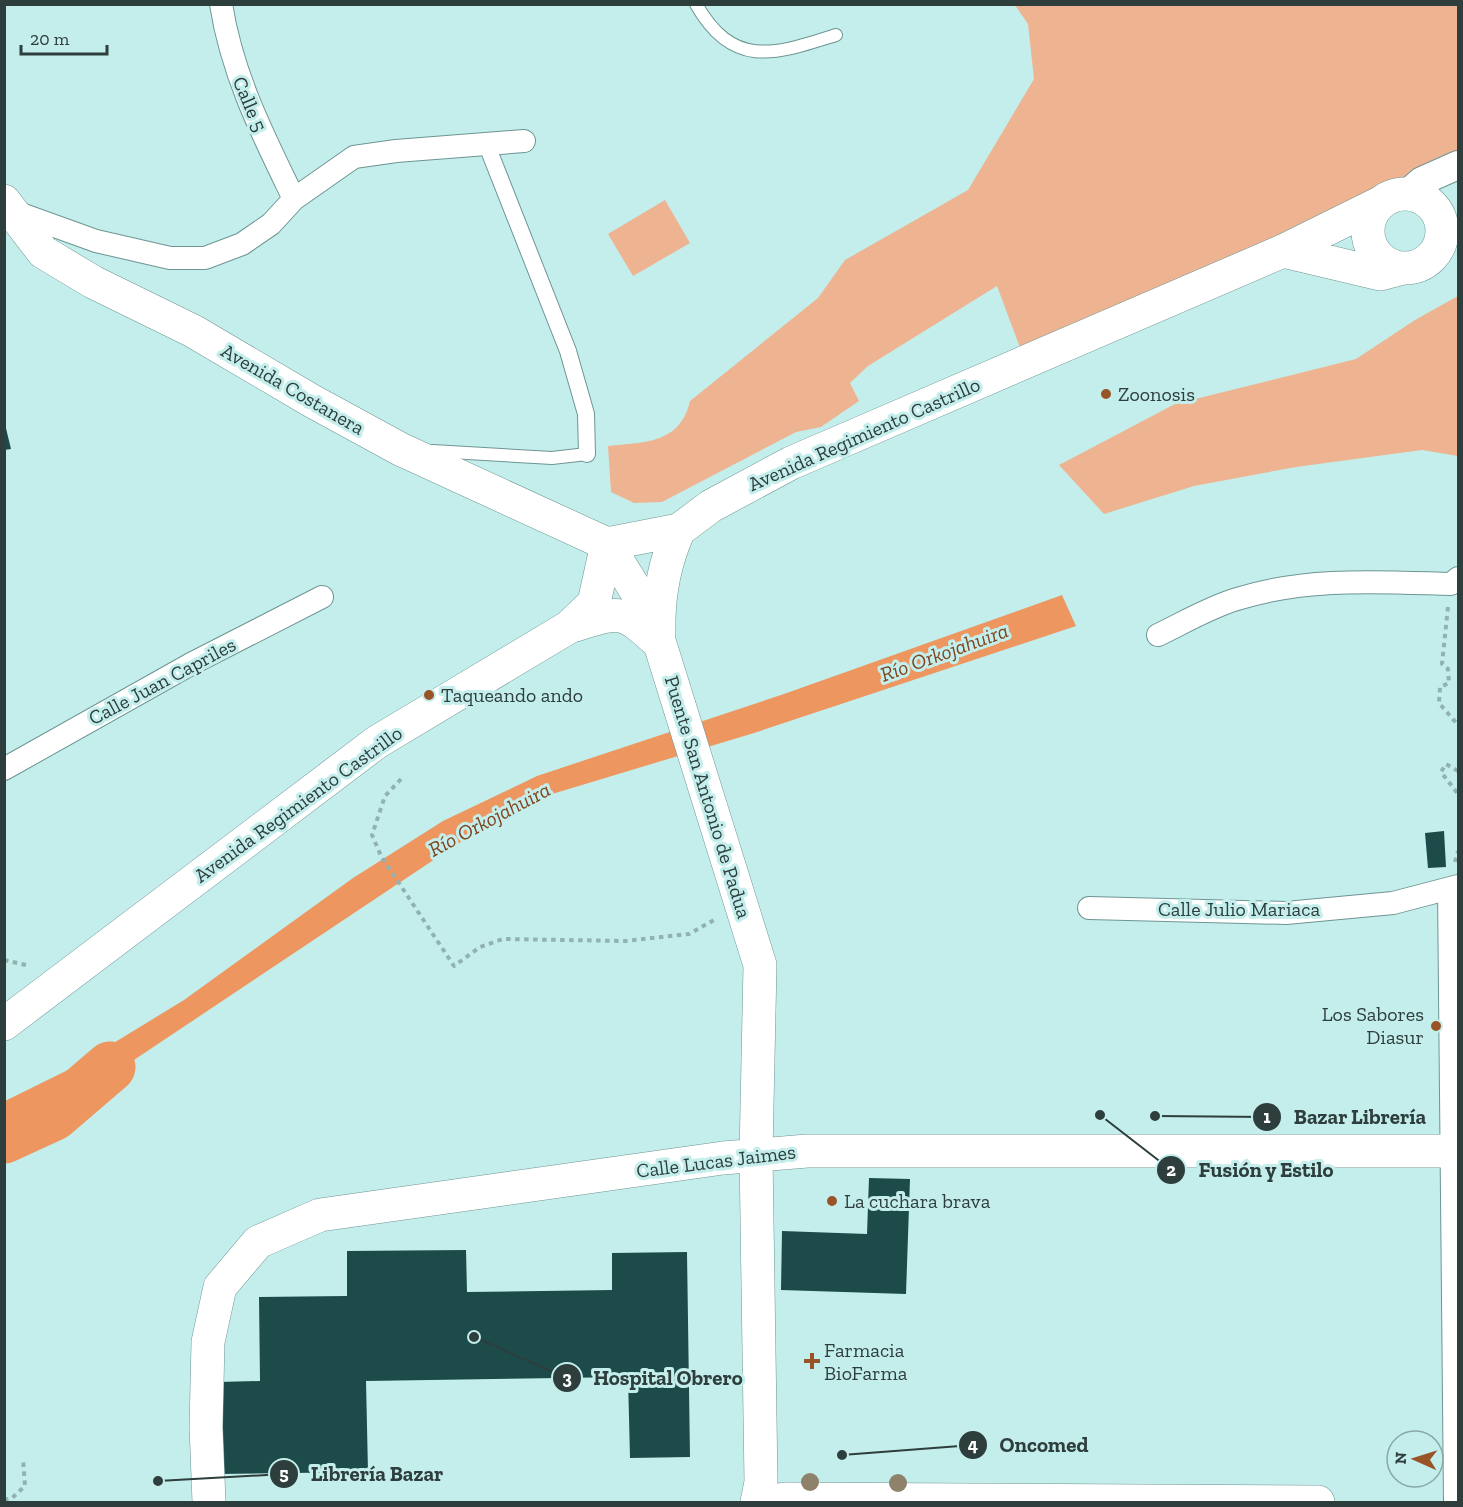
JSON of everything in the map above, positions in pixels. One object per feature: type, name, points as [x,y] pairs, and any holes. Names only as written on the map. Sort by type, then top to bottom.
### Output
[{"type":"main road","points":[[1283,251],[1370,273],[1380,274],[1417,266],[1430,259],[1439,247],[1450,239],[1433,206],[1422,197],[1394,198],[1371,214],[1368,229],[1370,243],[1377,256],[1389,265],[1403,268]]},
{"type":"main road","name":"Avenida Regimiento Castrillo","points":[[4,1024],[377,742],[569,627],[594,603],[607,544],[679,530],[711,506],[791,463],[1283,251],[1394,198]]},
{"type":"main road","name":"Avenida Costanera","points":[[7,205],[43,252],[93,282],[193,332],[400,449],[607,544]]},
{"type":"main road","points":[[661,649],[658,608],[666,564],[679,530]]},
{"type":"main road","points":[[607,544],[643,602],[661,649]]},
{"type":"main road","points":[[569,627],[613,613],[635,621],[661,649]]},
{"type":"main road","name":"Puente San Antonio de Padua","points":[[661,649],[760,965],[756,1154],[761,1482],[757,1503]]},
{"type":"main road","name":"Calle Lucas Jaimes","points":[[209,1503],[206,1427],[208,1342],[220,1287],[258,1242],[320,1215],[756,1154],[807,1150],[1455,1150]]},
{"type":"main road","points":[[777,1503],[784,1499],[1318,1503]]},
{"type":"street","name":"Calle 5","points":[[221,4],[233,64],[248,105],[294,199]]},
{"type":"street","points":[[7,205],[96,241],[170,258],[205,258],[242,244],[271,224],[294,199],[354,157],[524,141]]},
{"type":"street","points":[[486,143],[568,351],[586,414],[587,454]]},
{"type":"street","name":"Avenida Regimiento Castrillo","points":[[1394,198],[1422,181],[1458,165]]},
{"type":"street","points":[[1158,635],[1234,599],[1279,588],[1326,581],[1455,581]]},
{"type":"street","name":"Calle Juan Capriles","points":[[4,769],[191,664],[322,597]]},
{"type":"street","points":[[1454,888],[1455,1503]]},
{"type":"street","name":"Calle Julio Mariaca","points":[[1089,908],[1286,914],[1393,903],[1454,888]]},
{"type":"lane","points":[[696,4],[707,24],[720,38],[738,48],[784,52],[836,35]]},
{"type":"lane","points":[[400,449],[552,458],[587,454]]},
{"type":"path","points":[[1455,581],[1442,664],[1448,669],[1449,683],[1440,687],[1439,703],[1458,725]]},
{"type":"path","points":[[1458,771],[1446,764],[1441,772],[1458,794]]},
{"type":"path","points":[[401,779],[385,796],[372,835],[381,855],[454,966],[480,947],[502,939],[626,941],[689,934],[721,915]]},
{"type":"path","points":[[4,1500],[12,1498],[25,1486],[23,1458]]},
{"type":"shaded area","points":[[1015,5],[1458,5],[1458,158],[1359,201],[1025,361],[997,286],[868,366],[850,383],[859,401],[821,427],[796,432],[662,502],[634,503],[611,492],[608,446],[648,441],[669,433],[678,426],[690,401],[818,298],[845,260],[968,190],[1034,79],[1028,24]]},
{"type":"shaded area","points":[[665,200],[690,243],[633,276],[608,234]]},
{"type":"shaded area","points":[[1458,296],[1458,456],[1422,450],[1296,467],[1194,486],[1104,514],[1059,465],[1175,404],[1356,359],[1415,320]]},
{"type":"water","points":[[1062,595],[1076,626],[754,733],[539,798],[471,835],[50,1116],[5,1136],[5,1101],[76,1066],[184,1000],[353,878],[443,821],[537,776],[784,694]]},
{"type":"building","points":[[4,420],[11,449],[4,450]]},
{"type":"building","points":[[1444,831],[1446,867],[1428,868],[1425,833]]},
{"type":"building","points":[[869,1178],[910,1179],[906,1294],[781,1290],[782,1231],[867,1234]]},
{"type":"building","points":[[466,1250],[467,1292],[612,1290],[612,1253],[687,1252],[690,1457],[630,1458],[628,1377],[366,1381],[368,1472],[219,1474],[219,1382],[260,1381],[259,1297],[347,1296],[347,1251]]},
{"type":"waterway","name":"Río Orkojahuira","points":[[4,1138],[54,1115],[110,1067]]},
{"type":"place","name":"Zoonosis","points":[[1106,394]]},
{"type":"place","name":"Taqueando ando","points":[[429,695]]},
{"type":"place","name":"Los Sabores Diasur","points":[[1436,1026]]},
{"type":"place","name":"Fusión y Estilo","points":[[1100,1115]]},
{"type":"place","name":"Bazar Librería","points":[[1155,1116]]},
{"type":"place","name":"La cuchara brava","points":[[832,1201]]},
{"type":"place","name":"Hospital Obrero","points":[[474,1337]]},
{"type":"place","name":"Farmacia BioFarma","points":[[812,1361]]},
{"type":"place","name":"Oncomed","points":[[842,1455]]},
{"type":"place","name":"Librería Bazar","points":[[158,1481]]}]
